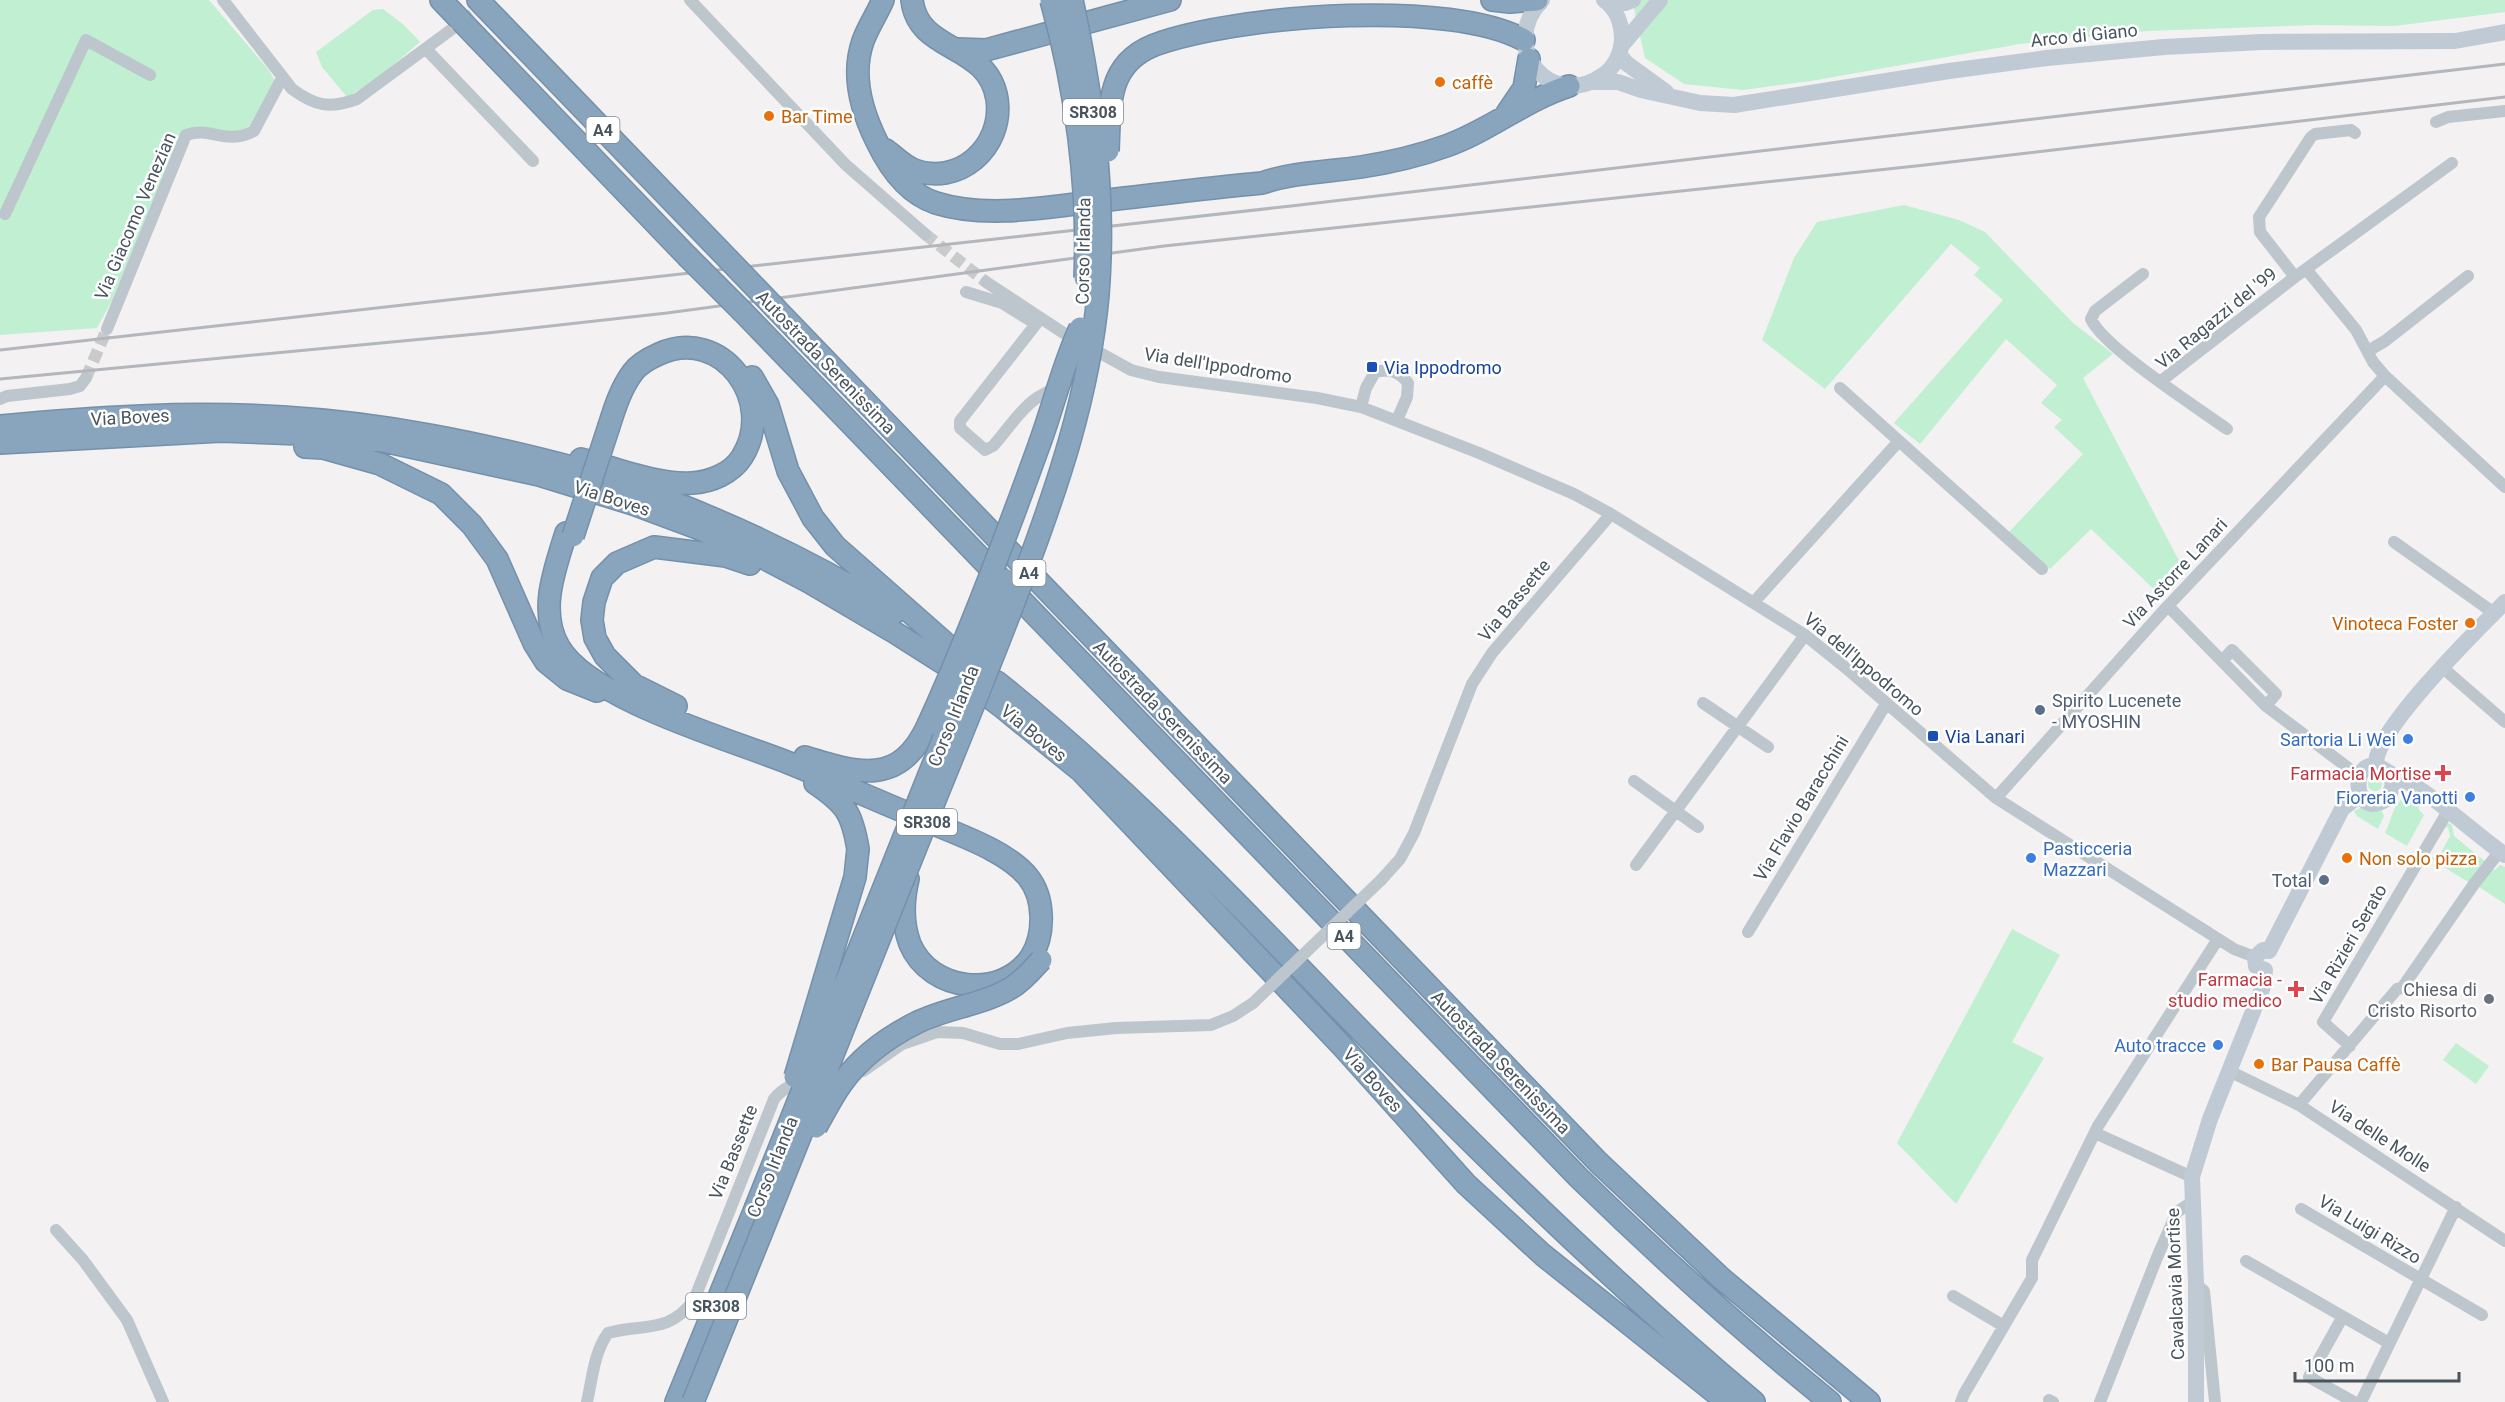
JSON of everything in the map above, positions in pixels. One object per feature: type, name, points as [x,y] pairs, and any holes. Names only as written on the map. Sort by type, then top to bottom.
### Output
[{"type":"highway","name":"Autostrada Serenissima","points":[[441,0],[1578,1177],[1711,1302],[1830,1402]]},
{"type":"highway","name":"Autostrada Serenissima","points":[[478,0],[1599,1163],[1721,1278],[1869,1402]]},
{"type":"highway","points":[[882,0],[862,42],[858,72],[861,104],[878,144],[891,167],[905,184],[934,202],[971,210],[1060,205],[1262,183],[1280,177],[1363,167],[1444,147],[1466,138],[1552,92],[1569,86]]},
{"type":"highway","points":[[878,144],[912,168],[933,173],[949,172],[978,158],[991,139],[997,101],[987,75],[977,63],[958,49],[931,36],[918,21],[912,0]]},
{"type":"highway","points":[[1040,0],[1062,81],[1074,114]]},
{"type":"highway","name":"Corso Irlanda","points":[[676,1402],[1042,492],[1084,337],[1086,225],[1083,177],[1074,114],[1051,0]]},
{"type":"highway","name":"Corso Irlanda","points":[[693,1402],[996,650],[1057,489],[1089,362],[1102,226],[1096,137],[1084,57],[1072,0]]},
{"type":"highway","points":[[958,49],[986,50],[1170,0]]},
{"type":"highway","points":[[1492,0],[1510,2],[1537,0]]},
{"type":"highway","points":[[1102,226],[1109,113],[1113,85],[1127,61],[1148,46],[1257,17],[1349,4],[1405,3],[1482,13],[1514,31],[1526,49],[1524,88],[1506,116]]},
{"type":"highway","name":"Via Boves","points":[[601,476],[666,499],[770,544],[867,595],[953,650],[835,546],[813,518],[788,471],[768,405],[745,365],[729,348],[708,339],[685,334],[662,339],[642,350],[627,364],[614,385],[604,424]]},
{"type":"highway","points":[[749,743],[863,772],[885,769],[906,759],[922,740],[969,631],[1020,499],[1051,414],[1068,355],[1084,337]]},
{"type":"highway","points":[[448,438],[499,438],[672,483],[694,483],[718,477],[737,466],[747,449],[754,424],[751,397],[734,368],[723,357],[686,346],[668,350],[650,358],[634,371],[621,392],[604,424],[569,535],[550,589],[549,608],[552,629],[560,648],[573,664],[597,683],[635,703],[797,760],[963,828],[1012,853],[1034,871],[1044,890],[1050,912],[1050,937],[1028,975],[1012,988],[991,998],[951,1009],[916,1023],[890,1038],[866,1057],[842,1083],[781,1184]]},
{"type":"highway","name":"Via Boves","points":[[0,426],[118,417],[250,415],[366,424],[521,453],[579,470]]},
{"type":"highway","name":"Via Boves","points":[[0,442],[140,434],[233,432],[301,434],[383,441],[539,475],[633,504],[700,529],[760,556],[912,643],[1002,707],[1082,771],[1343,1047],[1466,1184],[1543,1255],[1727,1402]]},
{"type":"highway","name":"Via Boves","points":[[140,434],[323,448],[380,464],[441,494],[471,525],[497,559],[534,643],[546,662],[567,679],[635,703]]},
{"type":"highway","points":[[569,535],[555,602],[562,638],[576,657],[593,671],[620,686],[660,699]]},
{"type":"highway","points":[[755,1209],[855,877],[858,849],[854,823],[844,806],[831,794],[808,779],[749,743],[634,685],[605,656],[595,638],[592,620],[594,602],[602,578],[617,563],[654,547],[726,556],[755,566],[912,643]]},
{"type":"highway","name":"Via Boves","points":[[997,682],[1107,775],[1548,1218],[1622,1287],[1754,1402]]},
{"type":"highway","points":[[911,860],[904,895],[905,921],[911,945],[939,977],[962,985],[981,986],[1001,981],[1036,958]]},
{"type":"main road","points":[[1542,0],[1532,10],[1526,24],[1526,49],[1539,73],[1553,82],[1569,86]]},
{"type":"main road","points":[[1605,1],[1625,3],[1633,0]]},
{"type":"main road","points":[[1594,82],[1610,71],[1620,49],[1660,0]]},
{"type":"main road","points":[[1605,1],[1618,17],[1622,31],[1620,49]]},
{"type":"main road","name":"Arco di Giano","points":[[1569,86],[1594,82],[1618,82],[1641,90],[1700,103],[1734,105],[2047,58],[2164,47],[2261,42],[2455,41],[2504,32]]},
{"type":"main road","name":"Arco di Giano","points":[[1620,49],[1640,74],[1671,96]]},
{"type":"main road","points":[[2500,607],[2397,719],[2382,740],[2374,760],[2386,776],[2388,798],[2378,803],[2367,801],[2360,795],[2357,788],[2359,776],[2366,768],[2386,776],[2415,787],[2503,853]]},
{"type":"main road","points":[[2193,1172],[2229,1071],[2264,984],[2265,970],[2274,965],[2275,960],[2262,954],[2342,809],[2360,795]]},
{"type":"main road","name":"Cavalcavia Mortise","points":[[2193,1172],[2196,1402]]},
{"type":"street","points":[[223,0],[282,78],[303,97],[321,104],[340,105],[357,99],[448,32]]},
{"type":"street","points":[[690,0],[846,165],[925,234]]},
{"type":"street","points":[[5,214],[86,40],[150,75]]},
{"type":"street","points":[[426,49],[533,161]]},
{"type":"street","name":"Via Giacomo Venezian","points":[[107,329],[186,135],[195,132],[235,138],[254,131],[282,78]]},
{"type":"street","points":[[2436,122],[2448,117],[2505,111]]},
{"type":"street","name":"Via Ragazzi del '99","points":[[2301,273],[2260,232],[2259,217],[2311,137],[2315,134],[2351,130],[2355,133]]},
{"type":"street","name":"Via Ragazzi del '99","points":[[2227,429],[2162,381],[2301,273],[2452,163]]},
{"type":"street","points":[[2301,273],[2356,330],[2373,362],[2385,376],[2505,487]]},
{"type":"street","points":[[2143,274],[2096,311],[2091,319],[2096,329],[2162,381]]},
{"type":"street","points":[[2368,351],[2385,341],[2468,276]]},
{"type":"street","name":"Via dell'Ippodromo","points":[[986,282],[1084,337],[1131,370],[1160,377],[1317,398],[1361,407],[1537,477],[1611,514],[1805,635],[1996,798],[2234,949],[2262,954]]},
{"type":"street","points":[[966,292],[1002,303],[1035,324],[960,421],[960,428],[985,450],[993,446],[1033,401],[1066,384],[1079,371],[1084,337]]},
{"type":"street","points":[[1361,407],[1366,388],[1375,372],[1384,370],[1396,372],[1408,383],[1407,398],[1396,420]]},
{"type":"street","name":"Via Astorre Lanari","points":[[1996,798],[2168,606],[2385,376]]},
{"type":"street","points":[[0,399],[7,396],[70,389],[80,386],[86,378]]},
{"type":"street","points":[[1840,388],[2042,569]]},
{"type":"street","points":[[1754,602],[1899,441]]},
{"type":"street","name":"Via Bassette","points":[[587,1402],[599,1349],[608,1334],[661,1326],[681,1314],[694,1300],[767,1113],[781,1090],[795,1084],[849,1080],[902,1044],[937,1032],[963,1033],[1000,1044],[1018,1044],[1067,1033],[1116,1028],[1211,1025],[1233,1016],[1253,1003],[1400,859],[1414,833],[1472,684],[1492,653],[1611,514]]},
{"type":"street","points":[[2394,542],[2500,607]]},
{"type":"street","points":[[2168,606],[2266,706],[2359,776]]},
{"type":"street","points":[[1636,864],[1805,635]]},
{"type":"street","points":[[2443,668],[2505,722]]},
{"type":"street","points":[[1703,703],[1768,747]]},
{"type":"street","name":"Via Flavio Baracchini","points":[[1748,932],[1886,704]]},
{"type":"street","points":[[1634,781],[1698,827]]},
{"type":"street","name":"Via Rizieri Serato","points":[[2350,1046],[2323,1022],[2448,812]]},
{"type":"street","points":[[2299,1105],[2397,989],[2402,988],[2474,884],[2503,853]]},
{"type":"street","points":[[1961,1402],[2002,1325],[2032,1278],[2032,1260],[2095,1133],[2218,939]]},
{"type":"street","name":"Via delle Molle","points":[[2229,1071],[2299,1105],[2505,1241]]},
{"type":"street","points":[[2095,1133],[2193,1172]]},
{"type":"street","points":[[2100,1402],[2169,1229],[2178,1212],[2192,1202]]},
{"type":"street","name":"Via Luigi Rizzo","points":[[2361,1402],[2456,1207]]},
{"type":"street","name":"Via Luigi Rizzo","points":[[2301,1209],[2482,1315]]},
{"type":"street","points":[[56,1230],[83,1260],[127,1320],[163,1402]]},
{"type":"street","points":[[2246,1261],[2389,1343]]},
{"type":"street","points":[[2196,1284],[2204,1291],[2215,1402]]},
{"type":"street","points":[[1953,1296],[2002,1325]]},
{"type":"street","points":[[2342,1318],[2309,1377],[2354,1402]]},
{"type":"street","points":[[150,1376],[156,1363]]},
{"type":"green space","points":[[0,0],[209,0],[268,69],[275,81],[251,125],[234,134],[196,128],[147,219],[112,300],[97,328],[0,335]]},
{"type":"green space","points":[[1632,0],[2505,0],[2505,12],[2394,26],[2316,25],[2147,31],[2020,44],[1811,81],[1743,90],[1684,84],[1645,58]]},
{"type":"green space","points":[[383,9],[404,25],[420,42],[377,79],[347,97],[322,67],[316,52],[373,10]]},
{"type":"green space","points":[[1904,205],[1959,220],[1985,232],[2072,322],[2113,354],[2083,378],[2186,574],[2162,597],[2091,529],[2050,569],[2009,532],[2083,454],[2054,427],[2062,420],[2041,403],[2057,385],[2006,339],[1920,444],[1894,423],[2003,300],[1974,275],[1980,268],[1951,244],[1825,389],[1762,340],[1794,258],[1817,222]]},
{"type":"green space","points":[[2372,777],[2378,777],[2382,784],[2378,791],[2372,791],[2368,787],[2368,781]]},
{"type":"green space","points":[[2409,797],[2418,801],[2419,810],[2424,815],[2407,846],[2385,833],[2396,806]]},
{"type":"green space","points":[[2362,807],[2380,807],[2384,816],[2378,829],[2357,816],[2354,811]]},
{"type":"green space","points":[[2448,823],[2452,825],[2454,836],[2486,862],[2470,883],[2429,858],[2439,856],[2450,836],[2448,827],[2445,828]]},
{"type":"green space","points":[[2500,865],[2505,867],[2505,904],[2479,887],[2492,869],[2495,870]]},
{"type":"green space","points":[[2012,929],[2060,955],[2012,1042],[2044,1058],[1956,1204],[1897,1143]]},
{"type":"green space","points":[[2456,1043],[2489,1066],[2476,1084],[2443,1060]]},
{"type":"tunnel","points":[[448,32],[489,2]]},
{"type":"tunnel","points":[[925,234],[986,282]]},
{"type":"tunnel","points":[[86,378],[107,329]]},
{"type":"railway","points":[[0,350],[1291,206],[2505,64]]},
{"type":"railway","points":[[0,379],[487,333],[667,313],[1164,246],[1925,165],[2505,97]]},
{"type":"place","name":"caffè","points":[[1440,82]]},
{"type":"place","name":"Bar Time","points":[[769,116]]},
{"type":"place","name":"Via Ippodromo","points":[[1372,367]]},
{"type":"place","name":"Vinoteca Foster","points":[[2470,623]]},
{"type":"place","name":"Spirito Lucenete - MYOSHIN","points":[[2040,710]]},
{"type":"place","name":"Via Lanari","points":[[1933,736]]},
{"type":"place","name":"Sartoria Li Wei","points":[[2408,739]]},
{"type":"place","name":"Farmacia Mortise","points":[[2443,773]]},
{"type":"place","name":"Fioreria Vanotti","points":[[2470,797]]},
{"type":"place","name":"Pasticceria Mazzari","points":[[2031,858]]},
{"type":"place","name":"Non solo pizza","points":[[2347,858]]},
{"type":"place","name":"Total","points":[[2324,880]]},
{"type":"place","name":"Farmacia - studio medico","points":[[2296,989]]},
{"type":"place","name":"Chiesa di Cristo Risorto","points":[[2489,999]]},
{"type":"place","name":"Auto tracce","points":[[2218,1045]]},
{"type":"place","name":"Bar Pausa Caffè","points":[[2259,1064]]}]
